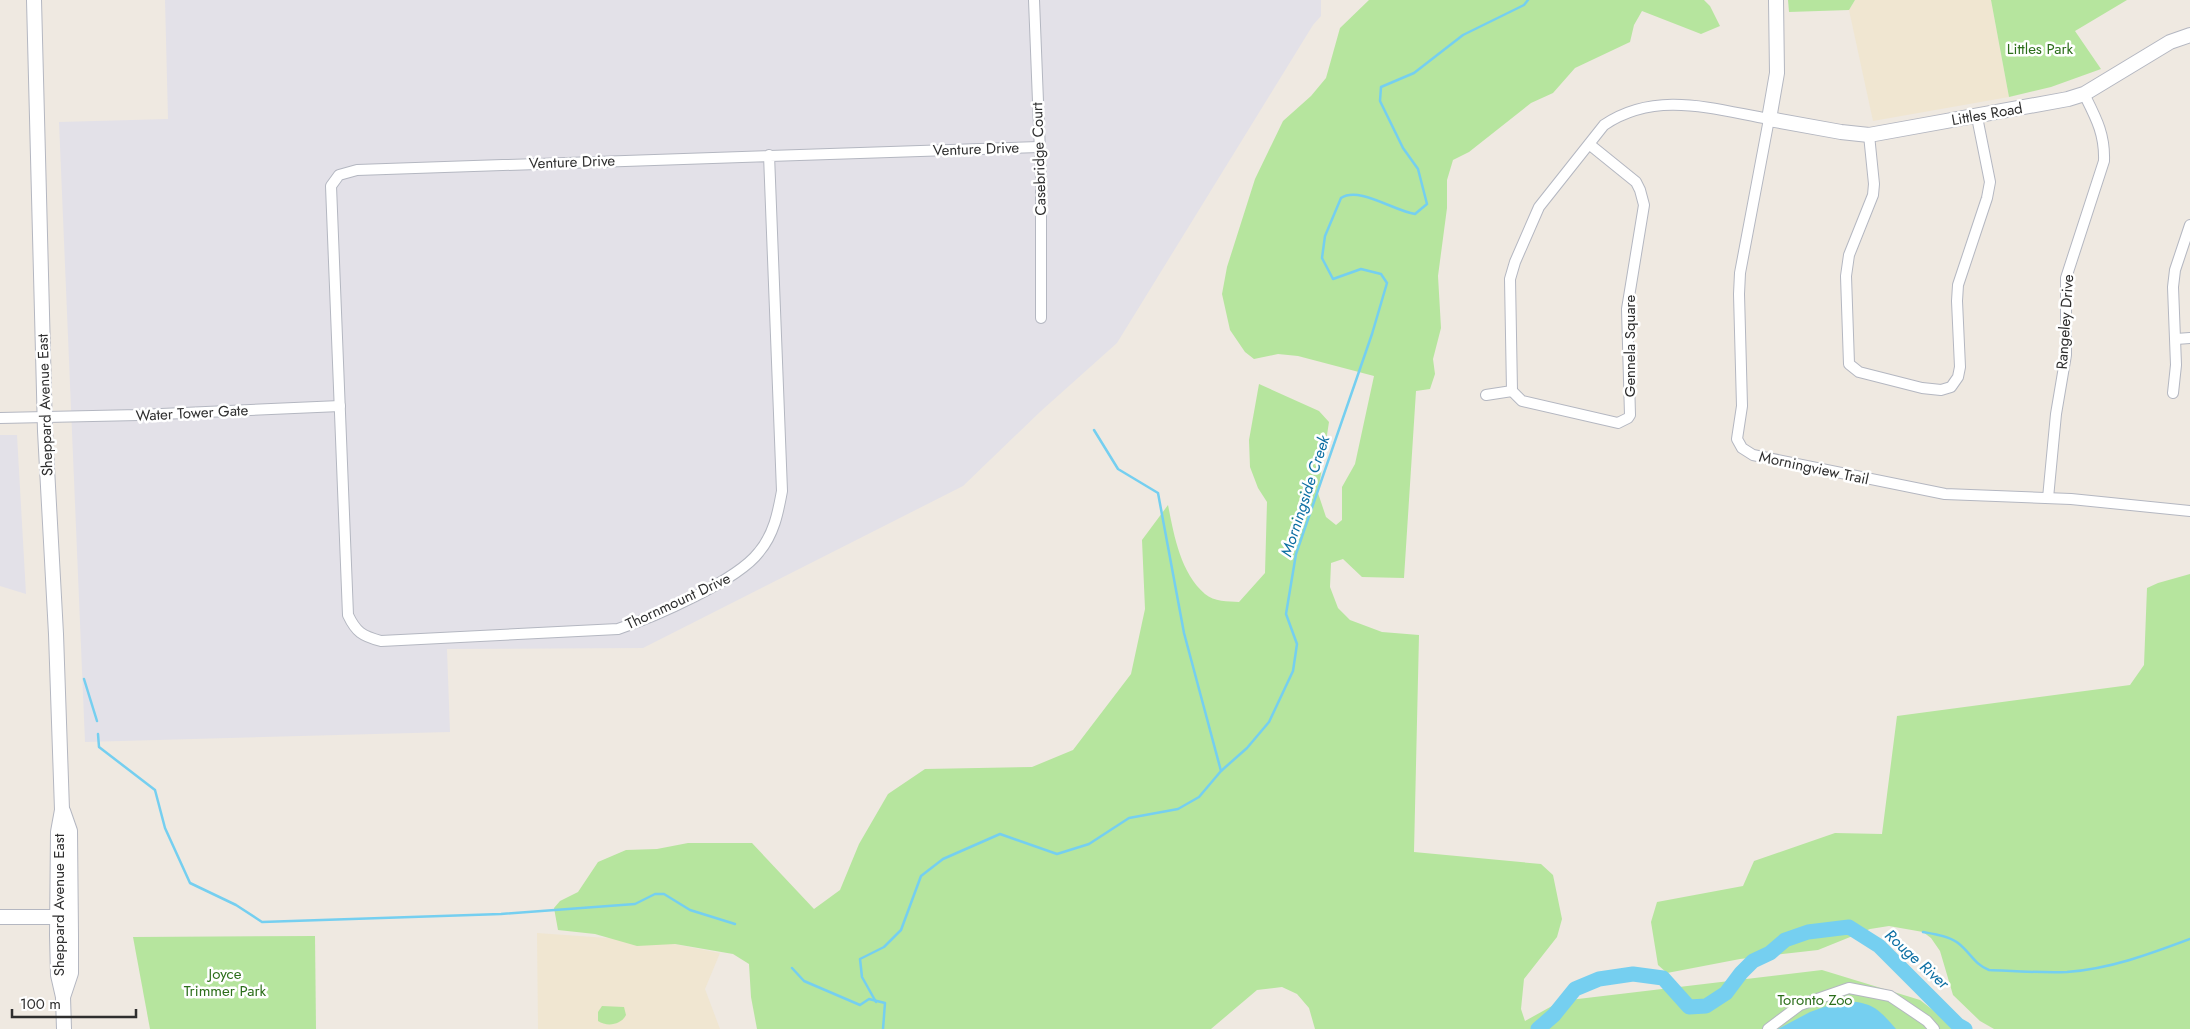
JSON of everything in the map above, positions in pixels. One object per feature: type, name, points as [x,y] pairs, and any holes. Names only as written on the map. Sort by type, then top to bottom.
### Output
[{"type":"main road","name":"Sheppard Avenue East","points":[[34,0],[44,417],[62,810],[58,832],[64,916],[58,975],[63,997],[64,1029]]},
{"type":"main road","name":"Morningview Trail","points":[[1769,120],[1777,73],[1776,0]]},
{"type":"main road","name":"Littles Road","points":[[1769,120],[1869,135],[1977,117],[2084,94],[2170,42],[2189,38]]},
{"type":"main road","points":[[0,917],[64,916]]},
{"type":"street","name":"Casebridge Court","points":[[1034,0],[1039,147],[1041,318]]},
{"type":"street","name":"Rangeley Drive","points":[[2048,498],[2057,405],[2066,355],[2066,278],[2104,161],[2104,145],[2098,124],[2084,94]]},
{"type":"street","points":[[1486,395],[1512,390],[1510,279],[1515,262],[1538,207],[1604,125],[1618,115],[1663,103],[1676,103],[1769,120]]},
{"type":"street","points":[[1869,135],[1874,184],[1873,195],[1849,255],[1846,276],[1849,364],[1860,372],[1941,390],[1951,386],[1960,374],[1956,301],[1958,285],[1987,198],[1990,182],[1977,117]]},
{"type":"street","name":"Morningview Trail","points":[[1769,120],[1739,284],[1742,406],[1737,439],[1742,448],[1753,455],[1944,494],[2048,498],[2190,511]]},
{"type":"street","name":"Gennela Square","points":[[1512,390],[1522,402],[1613,422],[1618,423],[1630,415],[1627,309],[1644,205],[1636,182],[1589,144]]},
{"type":"street","name":"Venture Drive","points":[[340,406],[331,186],[339,175],[358,170],[1039,147]]},
{"type":"street","name":"Thornmount Drive","points":[[340,406],[348,615],[355,629],[369,638],[381,641],[618,629],[643,621],[734,574],[759,553],[771,533],[778,518],[782,491],[769,155]]},
{"type":"street","points":[[2173,393],[2176,339],[2173,287],[2175,270],[2190,225]]},
{"type":"street","points":[[2176,339],[2190,338]]},
{"type":"street","name":"Water Tower Gate","points":[[0,418],[138,416],[340,406]]},
{"type":"street","points":[[1768,1029],[1800,1005],[1849,988],[1890,996],[1928,1021],[1934,1029]]},
{"type":"shaded area","points":[[165,0],[1321,0],[1321,16],[1313,25],[1117,343],[1041,411],[963,486],[643,648],[447,649],[450,732],[85,742],[59,122],[168,119]]},
{"type":"shaded area","points":[[1855,0],[1991,0],[2009,97],[1873,121],[1849,10]]},
{"type":"shaded area","points":[[0,435],[17,435],[26,594],[0,586]]},
{"type":"shaded area","points":[[537,933],[664,942],[720,953],[705,989],[720,1029],[538,1029]]},
{"type":"green space","name":"Toronto Zoo","points":[[1369,0],[1704,0],[1710,6],[1720,26],[1701,34],[1642,11],[1634,25],[1630,42],[1575,68],[1553,93],[1531,103],[1469,152],[1453,160],[1447,180],[1447,208],[1438,276],[1441,328],[1433,359],[1435,374],[1430,389],[1416,391],[1404,578],[1362,577],[1343,559],[1331,563],[1330,587],[1338,608],[1350,620],[1382,632],[1419,635],[1414,852],[1541,864],[1553,875],[1562,919],[1557,937],[1524,979],[1521,1009],[1525,1021],[1561,1001],[1822,970],[1920,1000],[1957,1029],[1315,1029],[1309,1008],[1297,994],[1282,987],[1257,990],[1211,1029],[757,1029],[751,997],[749,964],[733,954],[675,944],[637,946],[595,934],[558,930],[554,908],[560,901],[578,892],[598,862],[626,850],[657,849],[688,843],[752,843],[814,909],[840,890],[859,844],[888,794],[925,769],[1032,767],[1073,750],[1131,674],[1145,609],[1142,540],[1168,505],[1176,541],[1184,564],[1196,585],[1209,597],[1221,601],[1239,602],[1265,573],[1267,502],[1258,488],[1250,467],[1249,440],[1259,384],[1319,411],[1329,422],[1318,493],[1326,517],[1336,525],[1342,520],[1342,487],[1355,464],[1374,376],[1298,356],[1278,354],[1254,359],[1245,352],[1230,330],[1222,294],[1227,267],[1255,179],[1283,121],[1311,96],[1326,78],[1340,28]]},
{"type":"green space","points":[[1788,0],[1855,0],[1849,10],[1789,12]]},
{"type":"green space","name":"Littles Park","points":[[1991,0],[2127,0],[2075,31],[2101,69],[2051,87],[2009,97]]},
{"type":"green space","points":[[2190,574],[2190,1029],[1994,1029],[1980,1021],[1953,995],[1940,951],[1931,938],[1923,932],[1889,926],[1870,929],[1818,950],[1740,959],[1667,973],[1658,965],[1651,922],[1657,902],[1743,886],[1754,861],[1835,833],[1882,834],[1897,716],[2130,685],[2144,665],[2147,588]]},
{"type":"green space","name":"Joyce Trimmer Park","points":[[315,936],[316,1029],[150,1029],[133,937]]},
{"type":"green space","points":[[602,1006],[624,1007],[626,1015],[621,1021],[614,1024],[602,1023],[598,1021],[598,1012]]},
{"type":"water","points":[[1841,1001],[1866,1004],[1878,1010],[1896,1029],[1778,1029],[1810,1012]]},
{"type":"waterway","name":"Morningside Creek","points":[[876,1002],[862,977],[860,959],[884,947],[901,930],[921,876],[943,859],[1000,834],[1057,854],[1089,844],[1129,818],[1178,809],[1199,797],[1221,771],[1247,748],[1269,722],[1293,671],[1297,644],[1286,614],[1296,554],[1372,334],[1387,283],[1381,274],[1361,269],[1333,279],[1322,258],[1325,236],[1341,198],[1348,195],[1367,197],[1415,214],[1427,204],[1418,169],[1403,148],[1380,101],[1381,87],[1414,73],[1463,35],[1524,5],[1528,0]]},
{"type":"waterway","points":[[1094,430],[1118,469],[1158,493],[1184,633],[1221,771]]},
{"type":"waterway","points":[[84,679],[97,721]]},
{"type":"waterway","points":[[98,734],[99,747],[155,790],[165,828],[190,883],[236,905],[262,922],[501,914],[635,904],[655,894],[664,894],[690,910],[735,924]]},
{"type":"waterway","name":"Rouge River","points":[[1538,1029],[1554,1015],[1575,989],[1599,979],[1633,974],[1663,978],[1689,1007],[1706,1006],[1726,993],[1753,961],[1770,953],[1785,940],[1808,932],[1849,927],[1879,946],[1958,1025],[1965,1029]]},
{"type":"waterway","points":[[1923,932],[1954,941],[1976,962],[1989,970],[2037,972],[2067,972],[2099,968],[2145,955],[2190,939]]},
{"type":"waterway","points":[[792,968],[804,981],[860,1005],[869,999],[885,1003],[883,1029]]}]
